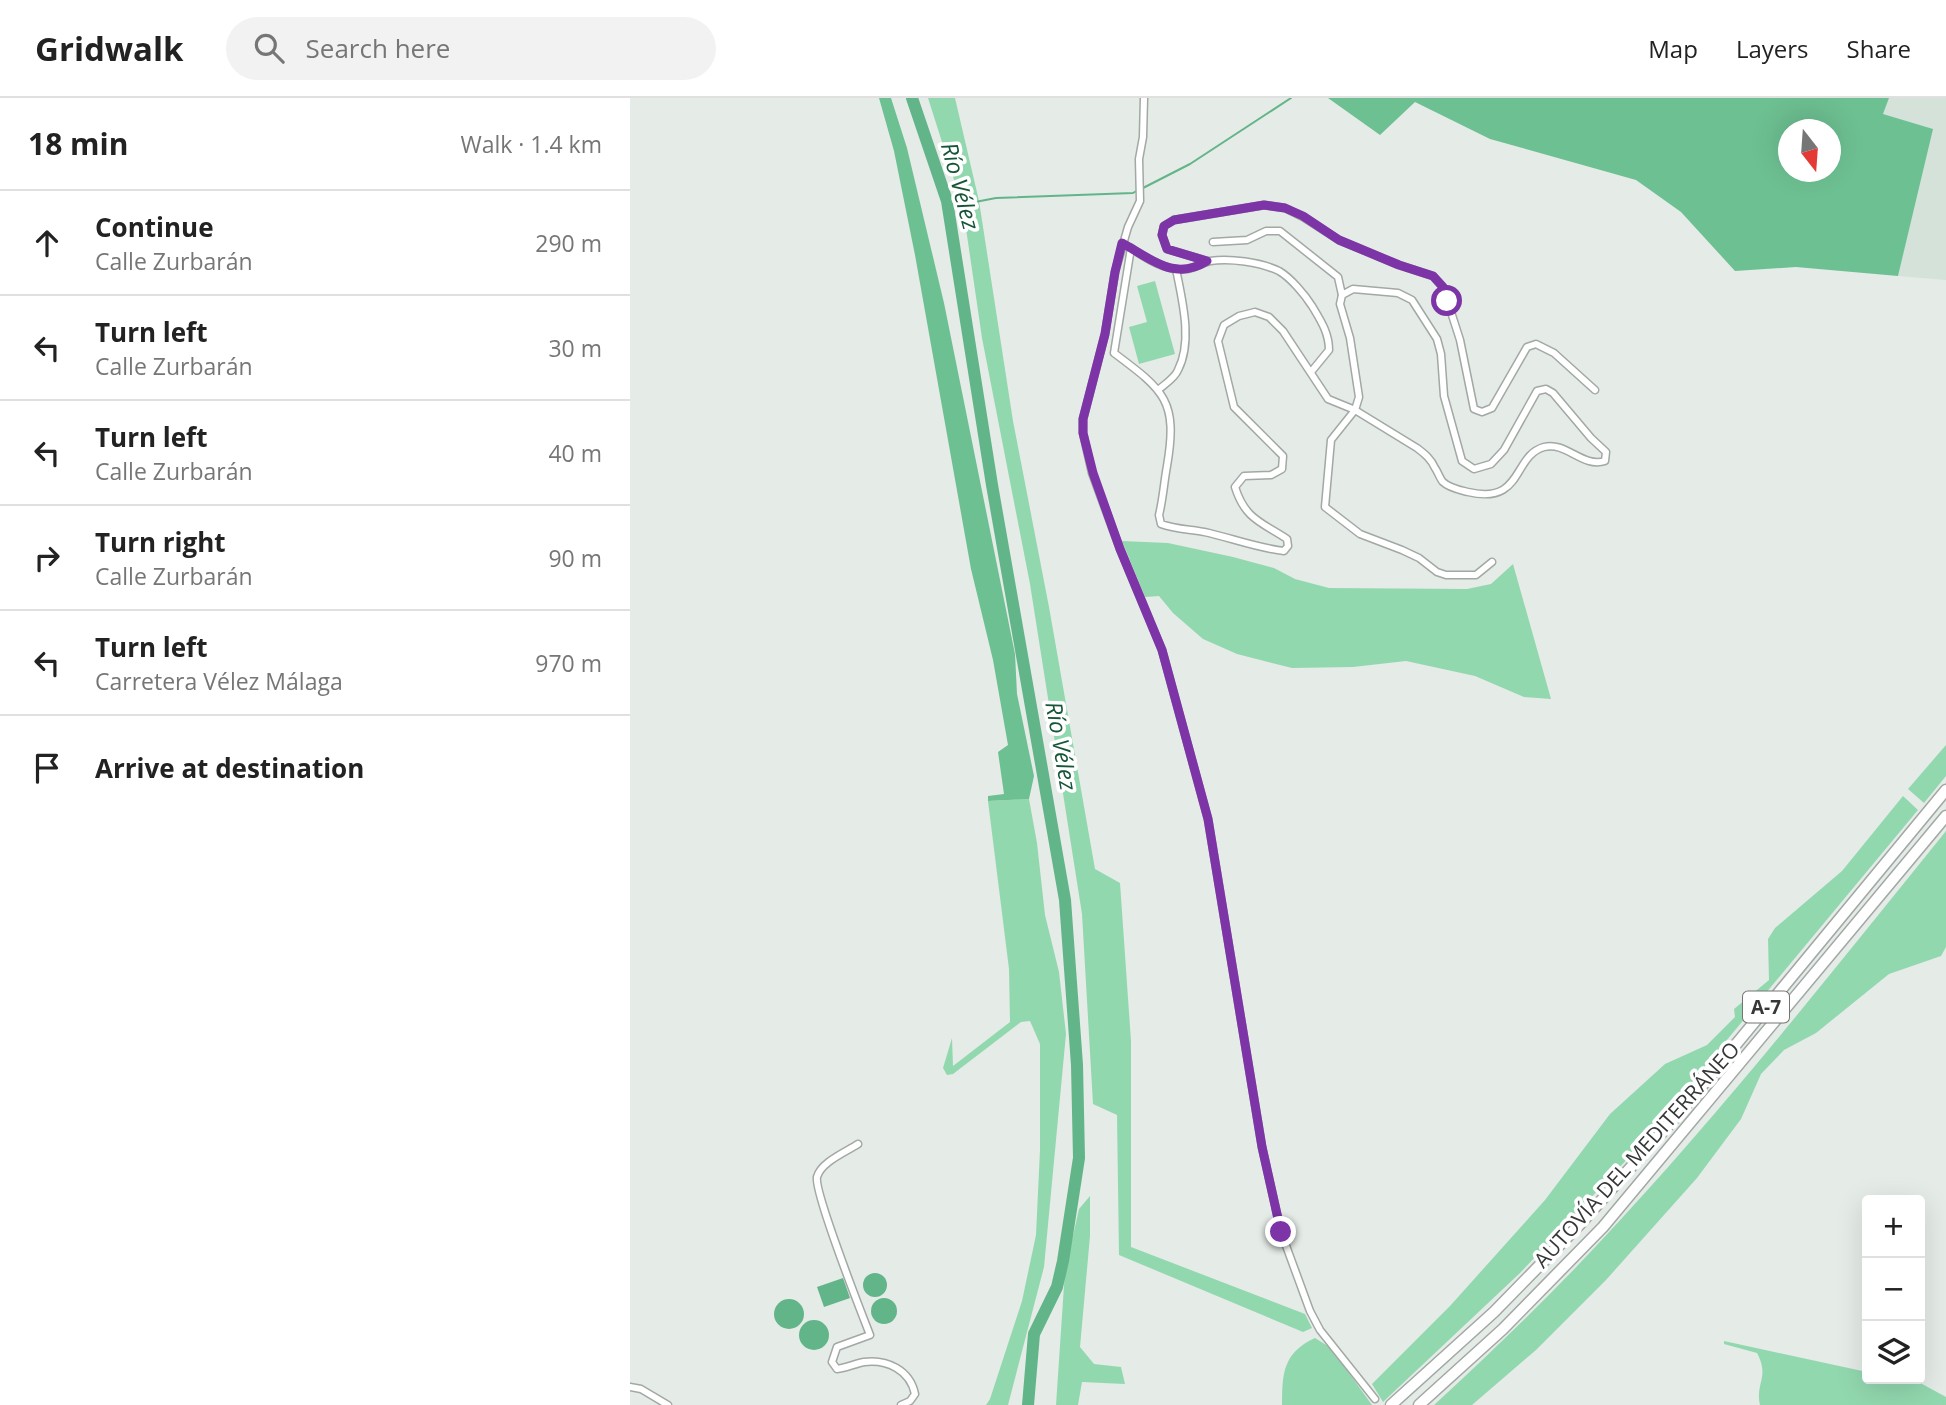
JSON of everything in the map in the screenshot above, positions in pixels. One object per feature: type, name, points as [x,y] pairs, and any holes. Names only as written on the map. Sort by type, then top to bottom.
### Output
[{"type":"highway","name":"AUTOVÍA DEL MEDITERRÁNEO","points":[[1391,1405],[1494,1312],[1582,1222],[1681,1111],[1946,790]]},
{"type":"highway","name":"AUTOVÍA DEL MEDITERRÁNEO","points":[[1419,1405],[1503,1329],[1603,1227],[1946,816]]},
{"type":"street","points":[[1144,98],[1143,137],[1139,159],[1140,201],[1122,243],[1105,334],[1083,419],[1083,433],[1120,549],[1162,650],[1208,819],[1262,1147],[1281,1232],[1310,1311],[1320,1330],[1375,1399]]},
{"type":"street","points":[[1311,372],[1329,350],[1329,337],[1308,300],[1296,287],[1280,272],[1252,263],[1207,261],[1167,249],[1162,235],[1164,226],[1174,220],[1264,205],[1285,208],[1303,216],[1339,240],[1433,276],[1443,287],[1460,340],[1474,409],[1482,412],[1492,408],[1527,347],[1536,344],[1554,353],[1595,390]]},
{"type":"street","points":[[1213,242],[1247,240],[1266,231],[1280,231],[1338,277],[1342,295],[1340,304],[1350,338],[1359,397],[1355,410],[1331,440],[1324,492],[1325,507],[1360,534],[1419,558],[1437,572],[1446,575],[1476,575],[1492,562]]},
{"type":"street","points":[[1122,243],[1155,263],[1176,269],[1196,268],[1207,261]]},
{"type":"street","points":[[1131,248],[1114,353],[1146,377],[1158,390],[1171,418],[1172,438],[1159,515],[1161,524],[1174,529],[1206,532],[1259,547],[1284,551],[1288,546],[1287,538],[1246,513],[1235,487],[1244,476],[1271,475],[1282,469],[1283,456],[1234,407],[1218,341],[1224,325],[1240,316],[1255,312],[1269,317],[1283,331],[1328,399],[1355,410],[1426,454],[1443,482],[1458,490],[1483,496],[1504,490],[1516,479],[1537,450],[1546,446],[1557,447],[1597,464],[1605,461],[1606,452],[1553,393],[1546,389],[1537,391],[1504,450],[1491,464],[1474,469],[1462,461],[1444,396],[1441,354],[1437,339],[1412,300],[1398,293],[1353,289],[1342,295]]},
{"type":"street","points":[[1158,390],[1178,372],[1185,351],[1176,269]]},
{"type":"street","points":[[859,1144],[826,1164],[816,1180],[825,1213],[870,1335],[837,1348],[832,1362],[836,1369],[874,1362],[897,1368],[908,1375],[915,1394],[910,1401],[901,1405]]},
{"type":"street","points":[[630,1387],[640,1389],[668,1405]]},
{"type":"shaded area","points":[[879,98],[891,98],[907,148],[944,303],[1015,654],[1017,694],[1034,776],[1029,799],[988,801],[988,796],[1004,794],[998,752],[1008,745],[993,660],[971,569],[915,255],[894,151]]},
{"type":"shaded area","points":[[928,98],[955,98],[979,201],[1013,421],[1095,869],[1120,883],[1131,1041],[1131,1247],[1305,1314],[1312,1328],[1303,1332],[1119,1255],[1117,1115],[1093,1104],[1082,914],[1030,584],[982,338],[963,208]]},
{"type":"shaded area","points":[[1328,98],[1889,98],[1883,114],[1933,129],[1898,276],[1796,267],[1735,271],[1681,212],[1636,180],[1490,139],[1415,102],[1380,135]]},
{"type":"shaded area","points":[[1889,98],[1946,98],[1946,280],[1898,276],[1932,129],[1883,114]]},
{"type":"shaded area","points":[[1155,281],[1175,354],[1139,364],[1129,327],[1147,322],[1137,286]]},
{"type":"shaded area","points":[[1122,541],[1168,543],[1233,557],[1274,568],[1295,579],[1329,588],[1467,589],[1491,584],[1513,564],[1551,699],[1524,697],[1475,676],[1406,661],[1353,667],[1292,668],[1237,654],[1203,639],[1173,613],[1159,596],[1145,597]]},
{"type":"shaded area","points":[[1946,745],[1946,776],[1924,803],[1908,789]]},
{"type":"shaded area","points":[[1903,796],[1918,810],[1633,1153],[1520,1273],[1383,1402],[1372,1384],[1450,1306],[1545,1200],[1610,1114],[1665,1064],[1707,1045],[1735,1017],[1734,1009],[1769,980],[1768,939],[1775,928],[1842,871]]},
{"type":"shaded area","points":[[1029,799],[1045,915],[1059,972],[1066,1034],[1044,1267],[1008,1405],[986,1405],[1022,1301],[1036,1235],[1040,1150],[1040,1044],[1030,1021],[1021,1022],[953,1074],[947,1075],[943,1068],[952,1038],[953,1066],[1010,1022],[1009,969],[988,801]]},
{"type":"shaded area","points":[[1946,831],[1946,947],[1941,956],[1889,974],[1816,1033],[1784,1050],[1761,1074],[1741,1119],[1697,1178],[1606,1280],[1536,1350],[1472,1405],[1434,1405],[1557,1286],[1643,1195],[1776,1041]]},
{"type":"shaded area","points":[[1090,1196],[1090,1236],[1080,1347],[1094,1364],[1121,1367],[1125,1384],[1082,1382],[1078,1405],[1056,1405],[1065,1271],[1079,1209]]},
{"type":"shaded area","points":[[875,1273],[884,1276],[887,1285],[884,1294],[875,1297],[866,1294],[863,1285],[866,1276]]},
{"type":"shaded area","points":[[843,1278],[850,1298],[824,1307],[817,1287]]},
{"type":"shaded area","points":[[884,1298],[893,1302],[897,1311],[893,1320],[884,1324],[875,1320],[871,1311],[875,1302]]},
{"type":"shaded area","points":[[789,1299],[800,1303],[804,1314],[800,1325],[789,1329],[778,1325],[774,1314],[778,1303]]},
{"type":"shaded area","points":[[814,1320],[825,1324],[829,1335],[825,1346],[814,1350],[803,1346],[799,1335],[803,1324]]},
{"type":"shaded area","points":[[1315,1338],[1331,1348],[1372,1405],[1282,1405],[1286,1365],[1296,1350]]},
{"type":"shaded area","points":[[1724,1341],[1862,1371],[1862,1384],[1922,1384],[1946,1397],[1946,1405],[1760,1405],[1762,1368],[1757,1353],[1724,1344]]},
{"type":"waterway","name":"Río Vélez","points":[[912,98],[947,201],[992,485],[1065,900],[1077,1065],[1079,1158],[1057,1287],[1034,1334],[1028,1405]]},
{"type":"waterway","points":[[1143,188],[1190,164],[1291,98]]},
{"type":"waterway","points":[[949,207],[996,198],[1133,193],[1138,190]]},
{"type":"route","points":[[1281,1232],[1262,1147],[1208,819],[1162,650],[1120,549],[1093,473],[1083,433],[1083,419],[1105,334],[1122,243],[1155,263],[1176,269],[1196,268],[1207,261],[1167,249],[1162,235],[1164,226],[1174,220],[1264,205],[1285,208],[1303,216],[1339,240],[1433,276],[1443,287],[1447,301]]}]
